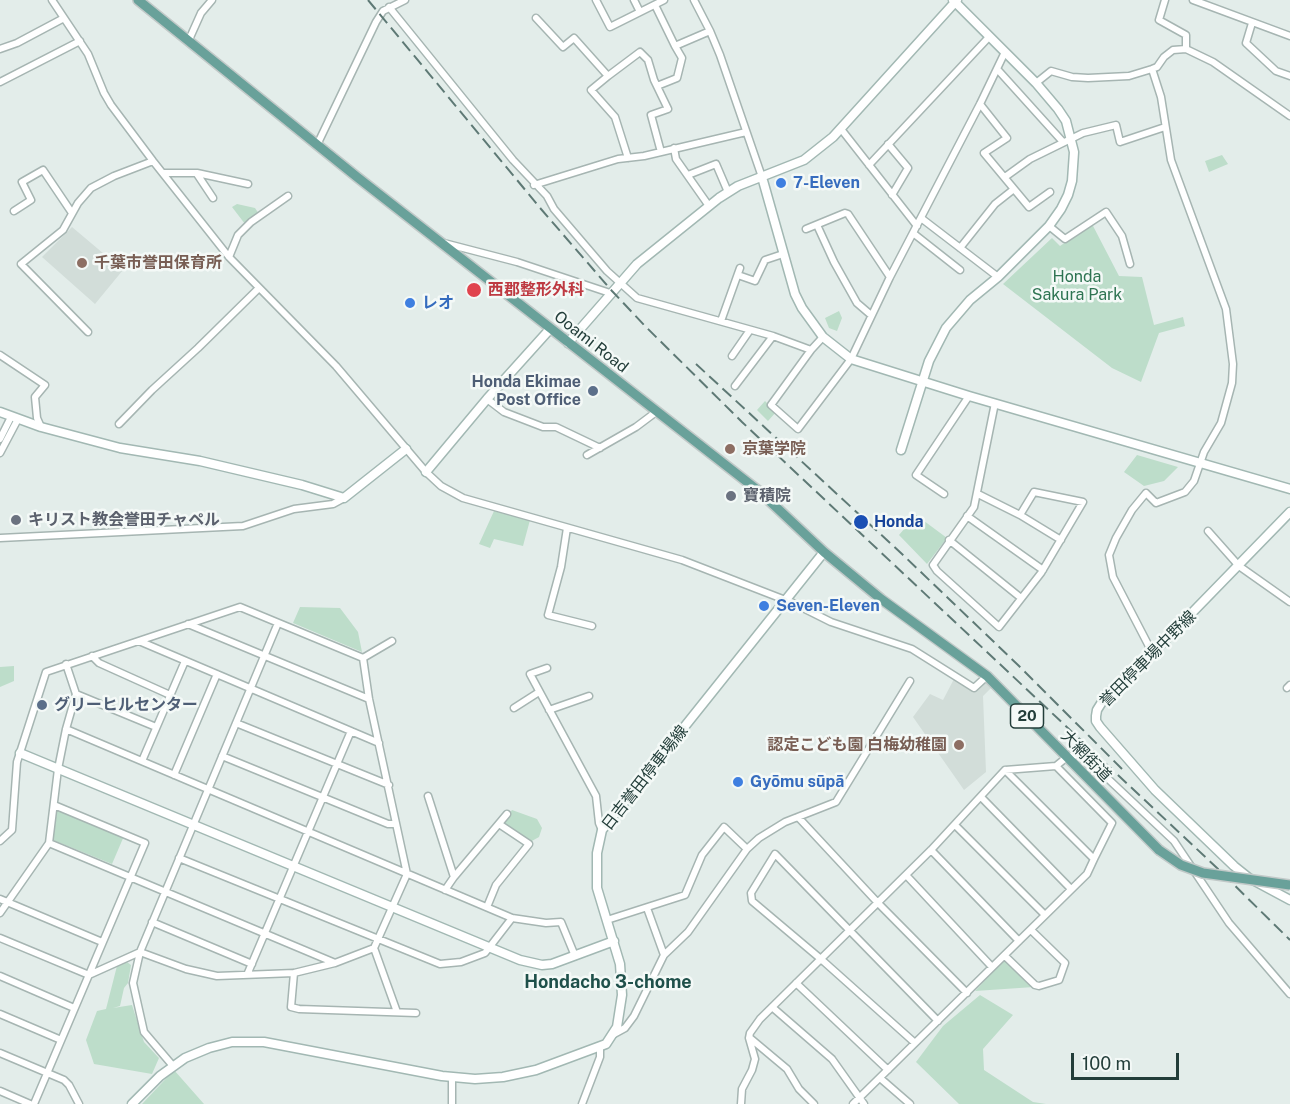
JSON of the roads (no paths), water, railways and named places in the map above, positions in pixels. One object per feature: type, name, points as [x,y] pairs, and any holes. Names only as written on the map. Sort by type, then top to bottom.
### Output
[{"type":"main road","name":"Ooami Road","points":[[138,0],[549,329],[760,492],[824,552]]},
{"type":"main road","name":"大網街道","points":[[824,552],[881,599],[987,676],[1159,850],[1181,865],[1203,873],[1290,885]]},
{"type":"street","points":[[52,0],[88,54],[104,93],[153,161],[229,257],[336,366],[426,472],[441,486],[463,498],[682,560],[785,600],[831,622],[912,649],[974,688],[987,676]]},
{"type":"street","points":[[188,42],[201,13],[212,0]]},
{"type":"street","points":[[317,144],[376,22],[383,11],[405,0]]},
{"type":"street","points":[[596,0],[610,27],[664,0]]},
{"type":"street","points":[[634,0],[640,12]]},
{"type":"street","points":[[694,0],[710,31],[762,177],[798,301],[808,319],[823,337],[851,359],[969,396],[1290,489]]},
{"type":"street","points":[[1166,0],[1160,20],[1184,33],[1187,38],[1186,49]]},
{"type":"street","points":[[568,343],[637,264],[709,206],[728,192],[790,167],[814,154],[841,129],[955,1],[1036,82],[1058,109],[1066,121],[1067,140]]},
{"type":"street","points":[[1197,1],[1290,36]]},
{"type":"street","points":[[655,5],[682,58],[677,78],[657,86]]},
{"type":"street","points":[[389,7],[534,185],[547,196],[554,209],[607,271],[637,298],[773,336],[811,350]]},
{"type":"street","points":[[0,49],[17,43],[64,18]]},
{"type":"street","points":[[536,18],[563,47],[574,38],[608,76]]},
{"type":"street","points":[[1252,23],[1246,43],[1276,71],[1290,76]]},
{"type":"street","points":[[675,46],[710,31]]},
{"type":"street","points":[[869,165],[989,37]]},
{"type":"street","points":[[0,82],[80,41]]},
{"type":"street","points":[[1036,82],[1051,70],[1072,77],[1129,76],[1157,67],[1173,50],[1186,49],[1213,62],[1290,116]]},
{"type":"street","points":[[628,158],[615,117],[591,90],[640,52],[648,60],[668,109],[651,115],[661,152]]},
{"type":"street","points":[[823,337],[771,405],[798,429],[851,359],[890,277],[998,70],[1005,52]]},
{"type":"street","points":[[1152,69],[1161,97],[1170,160],[1226,309],[1229,322],[1232,383],[1221,423],[1200,462],[1194,481],[1185,492],[1156,503],[1146,493],[1132,510],[1109,555],[1113,577],[1153,654]]},
{"type":"street","points":[[901,450],[929,361],[946,328],[970,300],[998,278],[1049,225],[1061,209],[1072,181],[1074,152],[1067,140],[998,70]]},
{"type":"street","points":[[980,104],[1007,138],[984,153],[1029,207],[1050,192]]},
{"type":"street","points":[[1005,177],[1030,159],[1083,132],[1116,125],[1120,142],[1165,127]]},
{"type":"street","points":[[841,129],[892,195],[915,230],[960,270]]},
{"type":"street","points":[[534,185],[618,159],[661,152],[746,132]]},
{"type":"street","points":[[888,144],[908,168],[892,195]]},
{"type":"street","points":[[674,148],[676,159],[709,206]]},
{"type":"street","points":[[88,332],[21,264],[63,230],[83,196],[98,184],[153,161]]},
{"type":"street","points":[[688,175],[716,164],[728,192]]},
{"type":"street","points":[[14,211],[31,200],[22,183],[43,170],[72,213]]},
{"type":"street","points":[[163,173],[196,173],[248,184]]},
{"type":"street","points":[[196,173],[213,198]]},
{"type":"street","points":[[960,248],[995,204],[1014,189]]},
{"type":"street","points":[[229,257],[238,236],[250,222],[288,196]]},
{"type":"street","points":[[1049,225],[1065,239],[1106,212],[1122,236],[1130,264]]},
{"type":"street","points":[[807,229],[845,213],[848,214],[890,277]]},
{"type":"street","points":[[921,218],[998,278]]},
{"type":"street","points":[[817,225],[857,303],[871,315]]},
{"type":"street","points":[[442,242],[517,262],[610,293]]},
{"type":"street","points":[[720,321],[739,272],[755,281],[765,260],[783,254]]},
{"type":"street","points":[[119,424],[259,288]]},
{"type":"street","points":[[426,472],[549,329]]},
{"type":"street","points":[[732,356],[750,330]]},
{"type":"street","points":[[735,386],[773,336]]},
{"type":"street","points":[[0,355],[45,385],[35,397],[37,418],[41,427]]},
{"type":"street","points":[[944,494],[916,475],[969,396]]},
{"type":"street","points":[[487,399],[504,412],[543,427],[556,427],[600,448]]},
{"type":"street","points":[[995,403],[974,507],[933,565],[999,627],[1042,570],[1083,502],[1034,492],[1020,515]]},
{"type":"street","points":[[0,412],[41,427],[120,448],[200,461],[302,485],[344,498]]},
{"type":"street","points":[[586,455],[656,412]]},
{"type":"street","points":[[0,439],[15,418]]},
{"type":"street","points":[[0,453],[15,418]]},
{"type":"street","points":[[0,538],[243,526],[294,509],[333,504],[344,498],[406,449]]},
{"type":"street","points":[[978,494],[1020,515],[1061,540]]},
{"type":"street","name":"誉田停車場中野線","points":[[1290,512],[1153,654],[1107,694],[1097,710],[1096,721],[1155,790],[1234,866],[1263,886],[1290,900]]},
{"type":"street","points":[[967,516],[1042,570]]},
{"type":"street","points":[[567,528],[561,567],[548,615],[591,626]]},
{"type":"street","points":[[1208,531],[1239,566],[1290,602]]},
{"type":"street","points":[[949,540],[1021,598]]},
{"type":"street","name":"日吉誉田停車場線","points":[[613,1035],[619,1019],[622,995],[620,964],[596,879],[597,854],[602,830],[824,552]]},
{"type":"street","points":[[0,841],[12,830],[17,762],[46,672],[240,607],[363,658]]},
{"type":"street","points":[[173,1066],[144,1032],[134,982],[140,952],[278,623]]},
{"type":"street","points":[[188,624],[369,699]]},
{"type":"street","points":[[138,641],[379,743]]},
{"type":"street","points":[[363,658],[392,641]]},
{"type":"street","points":[[92,656],[99,663],[170,694]]},
{"type":"street","points":[[0,938],[88,975],[140,952],[201,973],[217,976],[294,973],[335,963],[374,948],[407,874],[369,699],[363,658]]},
{"type":"street","points":[[142,761],[185,661]]},
{"type":"street","points":[[0,913],[49,843],[58,769],[76,694],[66,664]]},
{"type":"street","points":[[547,668],[530,674],[596,796],[602,830]]},
{"type":"street","points":[[174,775],[217,674]]},
{"type":"street","points":[[132,1104],[146,1088],[173,1066],[209,1048],[232,1042],[252,1041],[452,1077],[490,1078],[520,1074],[600,1047],[625,1028],[634,1016],[664,955],[688,932],[747,849],[784,822],[836,802],[910,681]]},
{"type":"street","points":[[514,708],[538,692]]},
{"type":"street","points":[[76,694],[156,727]]},
{"type":"street","points":[[549,710],[589,696]]},
{"type":"street","points":[[236,723],[388,785]]},
{"type":"street","points":[[66,729],[512,918],[546,923],[561,922],[575,956]]},
{"type":"street","points":[[247,975],[351,731]]},
{"type":"street","points":[[20,753],[520,960],[543,965],[552,964],[614,941]]},
{"type":"street","points":[[741,1104],[742,1089],[755,1059],[749,1038],[755,1026],[772,1007],[931,850],[1005,770],[1056,766],[1067,758],[1078,755],[1087,759],[1174,841],[1228,923],[1290,994]]},
{"type":"street","points":[[222,756],[388,824],[396,824]]},
{"type":"street","points":[[853,1104],[1088,874],[1112,823],[1056,766]]},
{"type":"street","points":[[1005,770],[1094,860]]},
{"type":"street","points":[[428,796],[454,877]]},
{"type":"street","points":[[981,797],[1071,889]]},
{"type":"street","points":[[0,1091],[32,1104],[47,1074],[145,843],[54,805]]},
{"type":"street","points":[[445,890],[507,814]]},
{"type":"street","points":[[798,817],[878,903],[967,993]]},
{"type":"street","points":[[487,907],[496,885],[529,844],[499,824]]},
{"type":"street","points":[[955,825],[1045,915]]},
{"type":"street","points":[[608,920],[685,895],[702,855],[724,827],[747,849]]},
{"type":"street","points":[[49,843],[335,963]]},
{"type":"street","points":[[931,850],[1019,941]]},
{"type":"street","points":[[915,1044],[822,960],[752,901],[751,892],[775,854],[938,1021]]},
{"type":"street","points":[[179,858],[440,964],[461,962],[485,952],[512,918]]},
{"type":"street","points":[[906,875],[992,967]]},
{"type":"street","points":[[0,899],[102,942]]},
{"type":"street","points":[[647,908],[664,955]]},
{"type":"street","points":[[152,922],[252,964]]},
{"type":"street","points":[[1005,956],[1035,985],[1059,980],[1065,963],[1031,930]]},
{"type":"street","points":[[374,948],[397,1012]]},
{"type":"street","points":[[294,973],[291,1007],[416,1013]]},
{"type":"street","points":[[0,976],[74,1008]]},
{"type":"street","points":[[796,983],[888,1070]]},
{"type":"street","points":[[772,1007],[832,1059],[864,1104]]},
{"type":"street","points":[[0,1014],[61,1040]]},
{"type":"street","points":[[749,1038],[787,1069],[799,1089],[814,1104]]},
{"type":"street","points":[[582,1104],[600,1057],[600,1047]]},
{"type":"street","points":[[0,1053],[64,1080],[79,1104]]},
{"type":"street","points":[[452,1077],[452,1104]]},
{"type":"street","points":[[879,1078],[910,1104]]},
{"type":"railway","points":[[368,0],[541,209],[645,326],[742,422],[1217,868],[1290,940]]},
{"type":"railway","points":[[696,364],[902,554],[1122,769]]},
{"type":"place","name":"7-Eleven","points":[[781,183]]},
{"type":"place","name":"千葉市誉田保育所","points":[[82,263]]},
{"type":"place","name":"西郡整形外科","points":[[474,290]]},
{"type":"place","name":"レオ","points":[[410,303]]},
{"type":"place","name":"Honda Ekimae Post Office","points":[[593,391]]},
{"type":"place","name":"京葉学院","points":[[730,449]]},
{"type":"place","name":"寶積院","points":[[731,496]]},
{"type":"place","name":"キリスト教会誉田チャペル","points":[[16,520]]},
{"type":"place","name":"Honda","points":[[861,522]]},
{"type":"place","name":"Seven-Eleven","points":[[764,606]]},
{"type":"place","name":"グリーヒルセンター","points":[[42,705]]},
{"type":"place","name":"認定こども園 白梅幼稚園","points":[[959,745]]},
{"type":"place","name":"Gyōmu sūpā","points":[[738,782]]},
{"type":"district","name":"Hondacho 3-chome","points":[[608,982]]},
{"type":"park label","name":"Honda Sakura Park","points":[[1077,286]]}]
